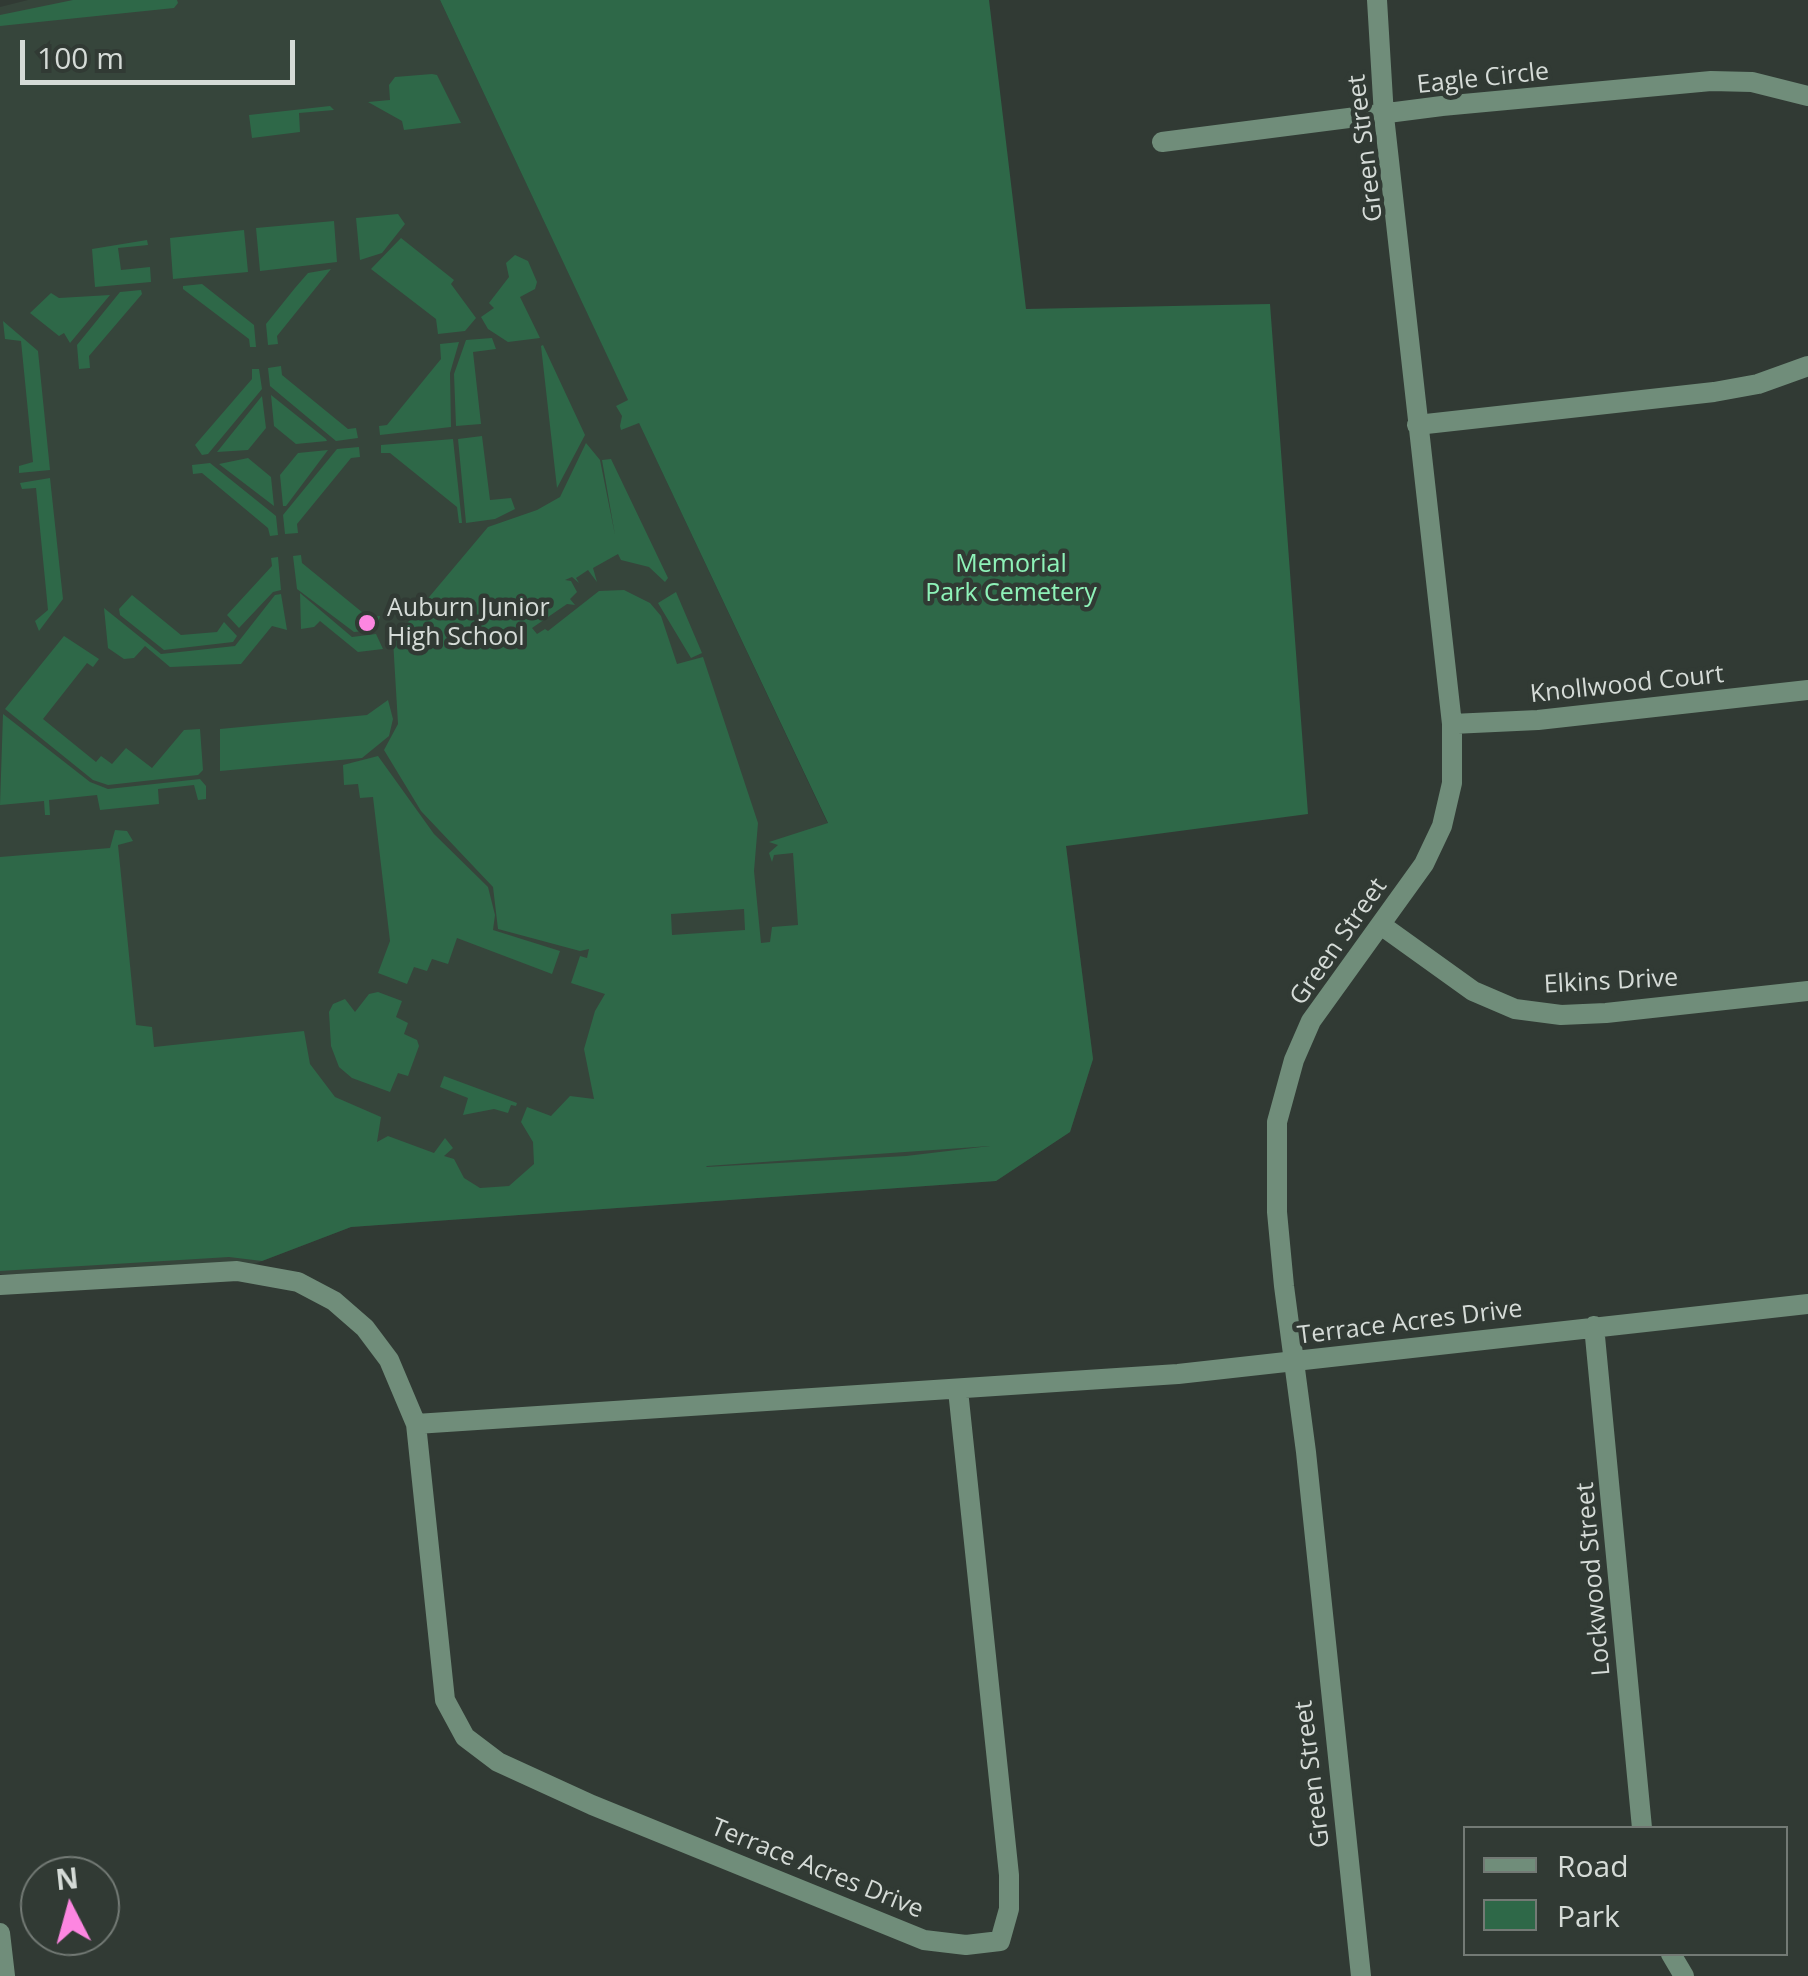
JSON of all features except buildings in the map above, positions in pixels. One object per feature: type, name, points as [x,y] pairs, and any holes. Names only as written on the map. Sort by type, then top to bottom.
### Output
[{"type":"street","name":"Green Street","points":[[1361,1976],[1277,1212],[1278,1122],[1294,1060],[1311,1021],[1424,864],[1442,826],[1452,784],[1452,724],[1400,226],[1384,116],[1376,0]]},
{"type":"street","name":"Eagle Circle","points":[[1162,142],[1442,106],[1711,82],[1752,82],[1808,96]]},
{"type":"street","points":[[1418,425],[1714,392],[1758,384],[1808,366]]},
{"type":"street","name":"Knollwood Court","points":[[1452,724],[1538,720],[1808,690]]},
{"type":"street","name":"Elkins Drive","points":[[1381,926],[1473,991],[1516,1009],[1591,1014],[1808,990]]},
{"type":"street","name":"Terrace Acres Drive","points":[[0,1285],[236,1270],[298,1282],[334,1301],[365,1328],[398,1376],[416,1424],[445,1700],[465,1737],[498,1762],[592,1804],[924,1940],[966,1945],[1000,1941],[1009,1909],[1009,1875],[958,1390]]},
{"type":"street","name":"Terrace Acres Drive","points":[[416,1424],[958,1390],[1295,1362],[1808,1304]]},
{"type":"street","name":"Lockwood Street","points":[[1594,1326],[1642,1826]]},
{"type":"street","points":[[0,1933],[5,1976]]},
{"type":"shaded area","name":"Auburn Junior High School","points":[[28,0],[440,0],[828,824],[1066,846],[1093,1059],[1070,1132],[996,1181],[351,1227],[236,1271],[84,1277],[0,1274],[0,7]]},
{"type":"green space","points":[[73,0],[178,3],[174,8],[0,26],[0,15]]},
{"type":"green space","name":"Memorial Park Cemetery","points":[[440,0],[989,0],[1026,309],[1270,304],[1308,814],[1066,846],[1093,1059],[1070,1132],[996,1181],[351,1227],[262,1261],[229,1257],[0,1271],[0,857],[110,848],[115,830],[127,831],[133,841],[118,845],[136,1025],[152,1027],[154,1047],[304,1031],[310,1064],[335,1097],[381,1117],[377,1142],[388,1136],[434,1153],[445,1138],[453,1148],[444,1156],[454,1159],[464,1178],[480,1188],[509,1186],[534,1164],[533,1142],[521,1122],[527,1107],[551,1116],[570,1096],[594,1099],[584,1049],[595,1011],[605,994],[571,983],[580,956],[587,958],[589,949],[580,951],[498,929],[493,887],[421,811],[384,750],[398,724],[393,640],[488,527],[537,510],[560,497],[586,443],[600,460],[615,535],[602,460],[611,459],[668,578],[665,582],[649,567],[621,560],[618,554],[593,568],[597,582],[588,570],[576,578],[579,583],[572,577],[565,580],[571,581],[577,592],[570,599],[575,605],[567,604],[532,628],[537,634],[548,631],[599,591],[624,590],[650,603],[661,616],[677,664],[703,657],[758,823],[754,871],[761,943],[770,942],[772,927],[798,925],[793,853],[774,855],[772,862],[769,853],[778,845],[769,842],[828,823],[639,423],[621,430],[622,416],[616,406],[628,400]],"holes":[[[744,909],[745,930],[672,935],[671,914]],[[990,1146],[906,1156],[706,1167],[707,1166]]]},
{"type":"green space","points":[[437,75],[461,123],[404,130],[402,121],[368,102],[390,100],[389,85],[395,77]]},
{"type":"green space","points":[[330,106],[334,110],[299,113],[300,132],[252,138],[249,115]]},
{"type":"green space","points":[[398,214],[405,224],[382,253],[360,260],[356,218]]},
{"type":"green space","points":[[334,221],[337,262],[260,271],[256,228]]},
{"type":"green space","points":[[244,230],[248,272],[173,279],[170,238]]},
{"type":"green space","points":[[401,238],[454,280],[451,284],[476,318],[465,331],[438,334],[436,319],[371,269]]},
{"type":"green space","points":[[147,240],[148,245],[118,248],[121,270],[150,267],[151,282],[95,287],[92,249]]},
{"type":"green space","points":[[515,255],[528,261],[537,282],[535,289],[520,297],[540,338],[508,342],[488,329],[481,317],[494,308],[489,303],[509,277],[506,263]]},
{"type":"green space","points":[[331,269],[277,336],[278,344],[268,345],[266,324],[295,288],[308,273]]},
{"type":"green space","points":[[202,284],[254,325],[256,347],[250,347],[249,339],[183,289]]},
{"type":"green space","points":[[141,290],[142,294],[89,356],[90,368],[79,369],[77,345],[120,292]]},
{"type":"green space","points":[[51,293],[59,298],[110,295],[70,343],[64,333],[59,336],[30,313]]},
{"type":"green space","points":[[3,321],[38,351],[50,470],[19,473],[19,466],[33,462],[21,341],[5,339]]},
{"type":"green space","points":[[492,338],[496,349],[473,352],[481,424],[456,426],[454,374],[466,340]]},
{"type":"green space","points":[[459,342],[450,373],[451,427],[380,435],[379,426],[387,425],[441,359],[440,344]]},
{"type":"green space","points":[[541,346],[585,435],[557,488]]},
{"type":"green space","points":[[281,366],[282,375],[348,429],[356,428],[358,438],[336,441],[270,386],[268,368]]},
{"type":"green space","points":[[252,369],[259,369],[262,389],[208,454],[202,455],[195,445],[252,379]]},
{"type":"green space","points":[[271,395],[327,441],[296,444],[274,426]]},
{"type":"green space","points":[[262,396],[266,428],[248,450],[217,452]]},
{"type":"green space","points":[[482,436],[490,500],[511,498],[515,509],[495,519],[466,523],[458,439]]},
{"type":"green space","points":[[453,439],[462,523],[457,507],[390,453],[381,453],[381,445]]},
{"type":"green space","points":[[359,447],[360,457],[351,458],[297,524],[298,533],[285,534],[283,515],[337,449]]},
{"type":"green space","points":[[328,450],[283,506],[280,475],[298,453]]},
{"type":"green space","points":[[248,458],[271,477],[274,506],[219,464]]},
{"type":"green space","points":[[210,463],[276,516],[278,535],[270,536],[268,528],[202,473],[193,474],[192,465]]},
{"type":"green space","points":[[50,478],[63,599],[39,631],[35,621],[48,610],[36,488],[22,489],[20,483]]},
{"type":"green space","points":[[301,555],[302,563],[368,617],[380,616],[376,630],[354,632],[297,589],[293,556]]},
{"type":"green space","points":[[278,557],[281,590],[273,592],[239,628],[227,615],[272,566],[271,558]]},
{"type":"green space","points":[[676,592],[702,653],[691,658],[658,603]]},
{"type":"green space","points":[[300,593],[352,637],[376,634],[383,649],[358,652],[320,621],[314,627],[301,629]]},
{"type":"green space","points":[[281,594],[287,630],[272,626],[241,664],[170,667],[145,646],[134,658],[124,659],[108,648],[104,608],[161,654],[235,646],[275,595]]},
{"type":"green space","points":[[132,595],[181,635],[217,632],[224,622],[237,636],[233,642],[164,650],[120,615],[119,609]]},
{"type":"green space","points":[[64,636],[99,659],[93,667],[87,663],[43,719],[96,762],[101,756],[112,764],[126,748],[152,768],[184,730],[200,729],[203,770],[198,775],[108,785],[93,780],[5,709]]},
{"type":"green space","points":[[388,700],[393,719],[389,736],[362,758],[220,771],[220,729],[367,715]]},
{"type":"green space","points":[[3,714],[90,782],[108,789],[200,779],[206,786],[206,799],[198,800],[194,785],[158,789],[159,804],[100,810],[97,795],[49,800],[50,815],[45,815],[44,801],[0,805]]},
{"type":"green space","points":[[378,756],[434,834],[488,887],[495,915],[493,930],[560,951],[552,974],[457,938],[448,964],[432,959],[427,971],[414,967],[407,984],[378,973],[390,941],[373,797],[360,798],[358,784],[344,785],[343,765]]},
{"type":"green space","points":[[378,992],[402,1001],[396,1017],[408,1023],[404,1034],[417,1040],[419,1046],[408,1076],[398,1073],[390,1092],[352,1078],[339,1067],[331,1046],[329,1012],[333,1004],[345,999],[355,1012],[369,994]]},
{"type":"green space","points":[[444,1076],[517,1103],[516,1106],[511,1105],[508,1113],[494,1109],[463,1115],[468,1098],[440,1087]]},
{"type":"place","name":"Auburn Junior High School","points":[[367,623]]}]
